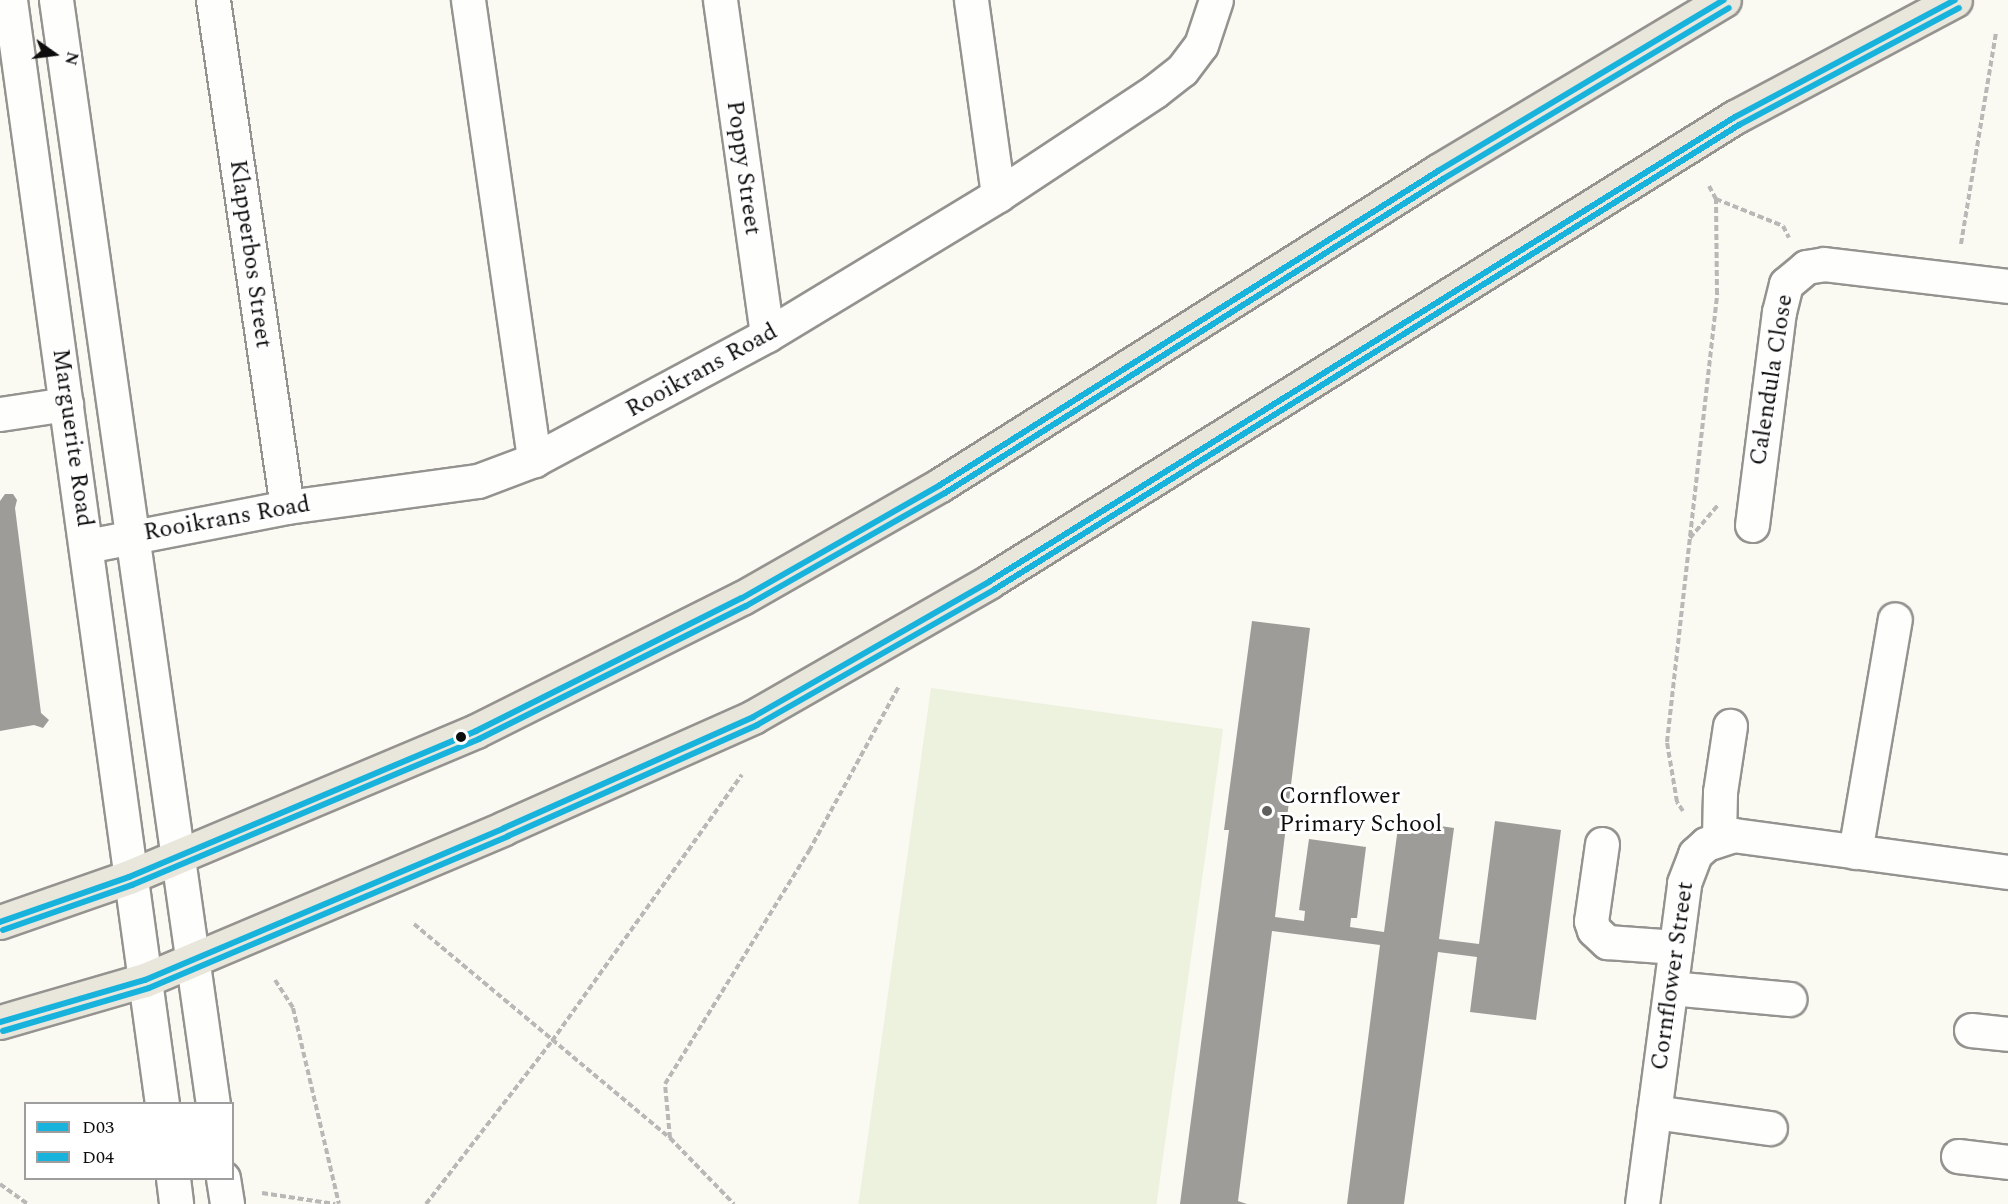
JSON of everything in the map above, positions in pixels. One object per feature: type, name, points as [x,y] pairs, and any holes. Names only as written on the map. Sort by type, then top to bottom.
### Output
[{"type":"main road","points":[[0,921],[129,878],[476,731],[742,598],[958,474],[1438,171],[1724,0]]},
{"type":"main road","points":[[0,1022],[144,980],[504,828],[753,717],[990,581],[1735,117],[1955,0]]},
{"type":"street","name":"Marguerite Road","points":[[10,0],[87,546],[129,878],[162,1102]]},
{"type":"street","name":"Marguerite Road","points":[[56,0],[213,1102]]},
{"type":"street","name":"Klapperbos Street","points":[[213,0],[287,507]]},
{"type":"street","points":[[468,0],[534,460]]},
{"type":"street","name":"Poppy Street","points":[[720,0],[767,335]]},
{"type":"street","points":[[970,0],[998,195]]},
{"type":"street","name":"Rooikrans Road","points":[[87,546],[133,534],[287,507],[478,481],[534,460],[767,335],[998,195],[1182,70],[1201,45],[1216,0]]},
{"type":"street","name":"Calendula Close","points":[[1752,525],[1779,312],[1786,284],[1806,267],[1824,264],[2008,286]]},
{"type":"street","points":[[0,414],[66,404]]},
{"type":"street","points":[[1855,852],[1895,619]]},
{"type":"street","points":[[1730,726],[1712,840],[1734,835],[2008,872]]},
{"type":"street","name":"Cornflower Street","points":[[1642,1204],[1688,868],[1712,840]]},
{"type":"street","points":[[1602,844],[1591,921],[1594,930],[1608,942],[1676,947]]},
{"type":"street","points":[[1671,988],[1789,999]]},
{"type":"street","points":[[1971,1030],[2008,1034]]},
{"type":"street","points":[[1654,1112],[1770,1128]]},
{"type":"street","points":[[1958,1156],[2008,1162]]},
{"type":"street","points":[[173,1180],[176,1204]]},
{"type":"street","points":[[224,1180],[240,1198]]},
{"type":"path","points":[[1955,279],[1996,32]]},
{"type":"path","points":[[1709,186],[1716,199],[1717,294],[1668,742],[1677,802],[1712,840]]},
{"type":"path","points":[[1716,199],[1783,226],[1806,267]]},
{"type":"path","points":[[670,1138],[665,1084],[809,851],[899,686]]},
{"type":"path","points":[[426,1204],[552,1041],[742,775]]},
{"type":"path","points":[[414,924],[670,1138],[734,1204]]},
{"type":"path","points":[[240,1198],[337,1204],[293,1008],[275,980]]},
{"type":"path","points":[[0,1184],[28,1204]]},
{"type":"green space","points":[[931,688],[1223,729],[1156,1204],[858,1204]]},
{"type":"building","points":[[5,494],[13,494],[17,500],[15,508],[41,713],[49,720],[43,728],[34,725],[0,731],[0,501]]},
{"type":"building","points":[[1252,621],[1310,628],[1275,917],[1304,921],[1305,911],[1299,910],[1309,839],[1366,847],[1357,918],[1351,918],[1350,927],[1384,932],[1399,820],[1454,828],[1439,939],[1479,944],[1495,821],[1561,830],[1536,1020],[1470,1012],[1477,957],[1438,952],[1404,1204],[1347,1204],[1380,945],[1272,931],[1238,1201],[1247,1204],[1180,1204],[1229,830],[1224,830]]},
{"type":"transit line","name":"D03","points":[[0,922],[129,877],[476,731],[742,598],[940,485],[1438,171],[1724,0]]},
{"type":"transit line","name":"D03","points":[[0,1022],[145,980],[504,828],[753,717],[990,581],[1735,117],[1955,0]]},
{"type":"transit line","name":"D04","points":[[3,930],[132,885],[479,739],[746,606],[945,493],[1443,179],[1729,8]]},
{"type":"transit line","name":"D04","points":[[3,1031],[149,988],[508,836],[757,725],[995,589],[1739,125],[1959,8]]},
{"type":"place","name":"Cornflower Primary School","points":[[1267,811]]}]
